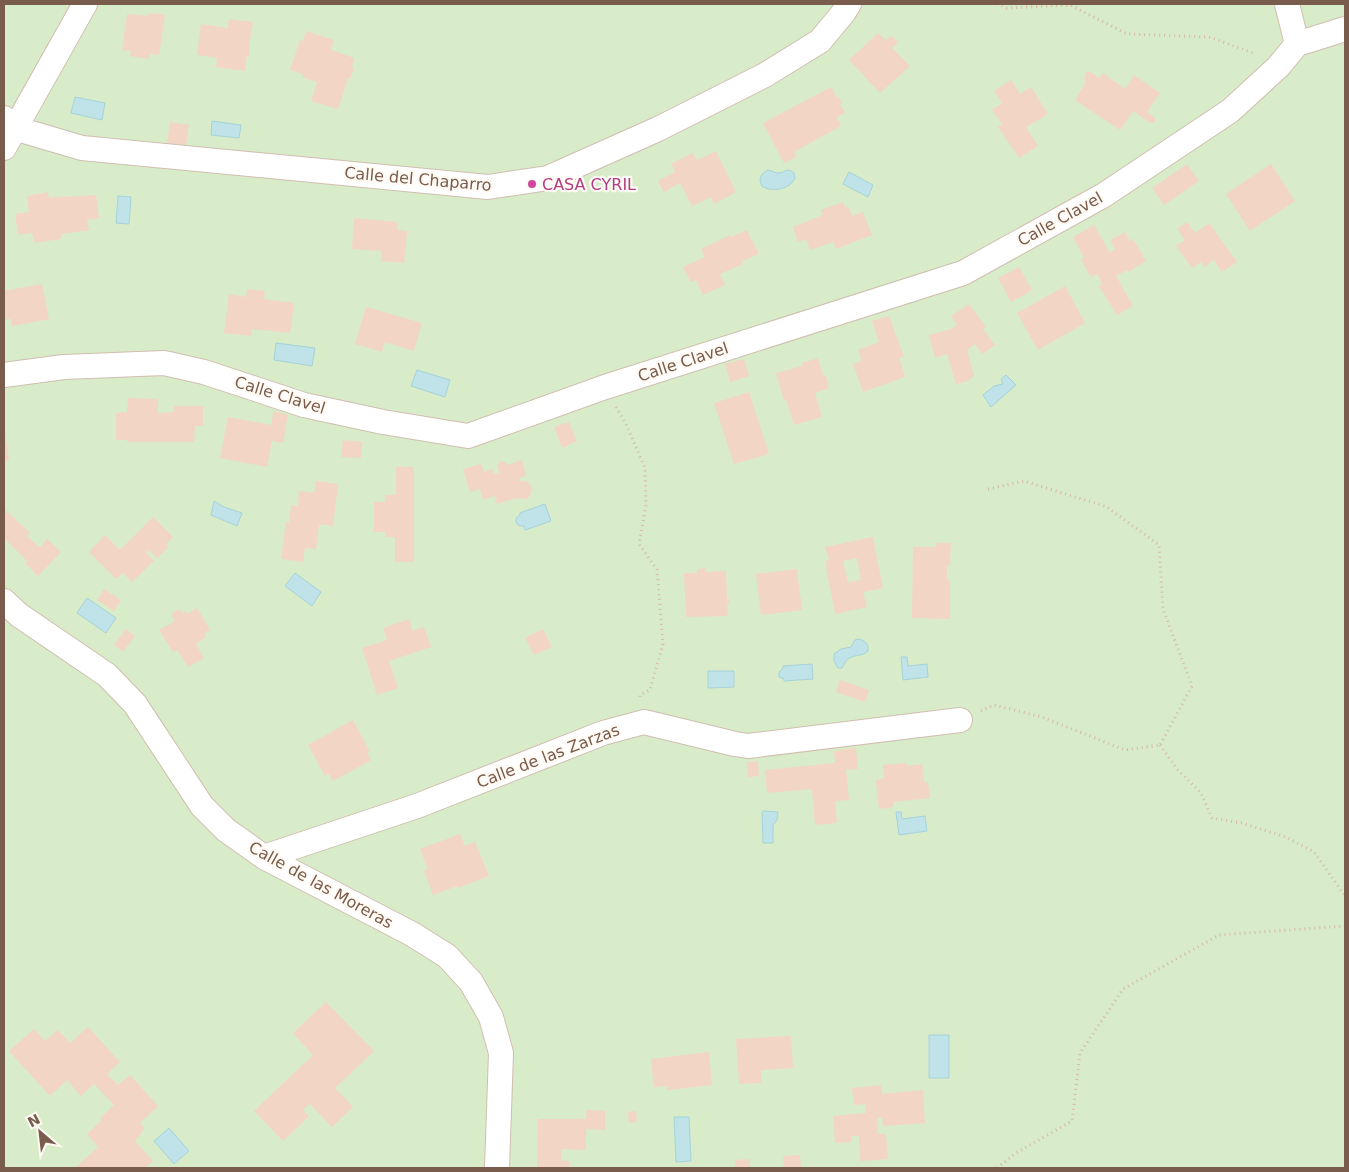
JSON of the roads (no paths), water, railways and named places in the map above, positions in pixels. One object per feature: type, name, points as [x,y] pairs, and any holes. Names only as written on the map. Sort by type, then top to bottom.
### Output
[{"type":"street","points":[[7,131],[85,4]]},
{"type":"street","name":"Calle del Chaparro","points":[[7,131],[82,148],[488,187],[548,178],[658,129],[765,74],[820,41],[844,12],[848,4]]},
{"type":"street","points":[[1287,4],[1298,44],[1345,29]]},
{"type":"street","name":"Calle Clavel","points":[[4,375],[64,367],[164,364],[204,372],[304,405],[383,422],[468,436],[604,387],[962,274],[1104,195],[1230,111],[1278,67],[1298,44]]},
{"type":"street","name":"Calle de las Moreras","points":[[4,601],[18,615],[107,675],[135,704],[202,806],[226,830],[264,857],[412,934],[447,956],[471,982],[491,1017],[501,1053],[497,1168]]},
{"type":"street","name":"Calle de las Zarzas","points":[[264,857],[418,806],[603,732],[644,722],[748,746],[960,720]]},
{"type":"water","points":[[75,97],[105,103],[102,120],[71,113]]},
{"type":"water","points":[[212,121],[241,125],[239,138],[211,135]]},
{"type":"water","points":[[768,170],[779,173],[789,170],[794,173],[795,178],[789,185],[780,189],[766,188],[762,186],[760,179]]},
{"type":"water","points":[[849,172],[873,185],[868,197],[843,184]]},
{"type":"water","points":[[118,196],[131,197],[129,224],[116,223]]},
{"type":"water","points":[[276,343],[315,348],[312,366],[274,360]]},
{"type":"water","points":[[417,370],[450,380],[445,397],[411,386]]},
{"type":"water","points":[[1006,375],[1016,385],[991,407],[983,395],[994,386],[1003,384],[1001,379]]},
{"type":"water","points":[[214,501],[224,507],[242,513],[237,526],[211,515]]},
{"type":"water","points":[[545,504],[551,521],[525,530],[524,526],[517,524],[516,519],[520,513]]},
{"type":"water","points":[[295,573],[321,592],[312,606],[285,586]]},
{"type":"water","points":[[87,598],[116,618],[106,633],[77,613]]},
{"type":"water","points":[[858,639],[866,643],[868,651],[849,658],[842,668],[838,668],[834,661],[834,654],[841,649],[851,647],[855,640]]},
{"type":"water","points":[[901,657],[907,657],[908,666],[927,664],[928,677],[903,680]]},
{"type":"water","points":[[812,664],[813,679],[784,681],[784,679],[779,677],[779,672],[783,666]]},
{"type":"water","points":[[708,671],[734,671],[734,687],[708,688]]},
{"type":"water","points":[[763,811],[778,812],[777,820],[773,825],[773,843],[763,843]]},
{"type":"water","points":[[896,812],[901,812],[902,819],[925,816],[927,831],[899,835]]},
{"type":"water","points":[[929,1035],[949,1035],[949,1078],[929,1078]]},
{"type":"water","points":[[674,1117],[689,1117],[691,1161],[676,1162]]},
{"type":"water","points":[[169,1128],[189,1151],[174,1164],[154,1141]]},
{"type":"place","name":"CASA CYRIL","points":[[532,184]]}]
